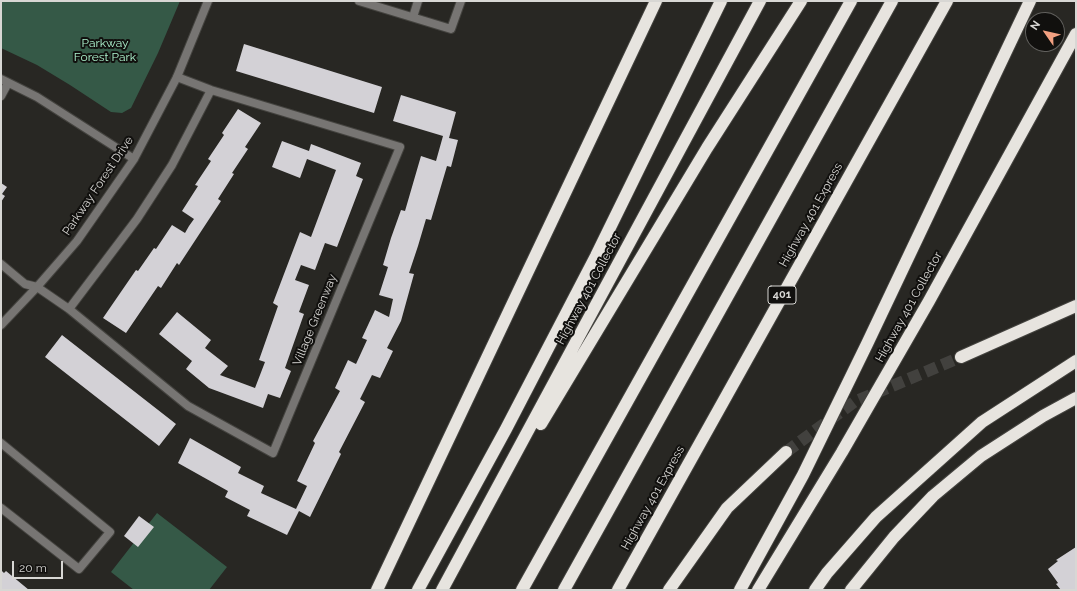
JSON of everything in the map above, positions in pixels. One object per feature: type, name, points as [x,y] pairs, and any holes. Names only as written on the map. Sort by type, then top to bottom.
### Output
[{"type":"highway","points":[[377,590],[656,1]]},
{"type":"highway","points":[[418,590],[506,429],[596,256],[721,1]]},
{"type":"highway","name":"Highway 401 Collector","points":[[442,590],[760,1]]},
{"type":"highway","points":[[462,552],[707,148],[801,1]]},
{"type":"highway","points":[[522,590],[851,1]]},
{"type":"highway","points":[[564,590],[892,1]]},
{"type":"highway","name":"Highway 401 Express","points":[[618,590],[947,1]]},
{"type":"highway","points":[[740,590],[803,474],[840,399],[939,196],[1030,1]]},
{"type":"highway","name":"Highway 401 Collector","points":[[758,590],[842,452],[929,301],[1076,34]]},
{"type":"highway","points":[[1063,311],[1076,302]]},
{"type":"highway","points":[[960,357],[1076,306]]},
{"type":"highway","points":[[815,590],[827,573],[876,516],[982,422],[1076,361]]},
{"type":"highway","points":[[851,590],[894,537],[933,496],[981,456],[1043,416],[1076,398]]},
{"type":"highway","points":[[669,590],[727,508],[786,452]]},
{"type":"street","name":"Parkway Forest Drive","points":[[1,325],[37,287],[77,241],[134,159],[178,78],[208,1]]},
{"type":"street","points":[[359,1],[452,29],[461,1]]},
{"type":"street","points":[[412,17],[418,1]]},
{"type":"street","name":"Village Greenway","points":[[1,264],[25,284],[37,287],[69,309],[188,406],[273,453],[400,147],[211,90],[178,78]]},
{"type":"street","points":[[1,96],[5,81],[37,97],[134,159]]},
{"type":"street","points":[[69,309],[137,219],[168,171],[211,90]]},
{"type":"street","points":[[1,443],[110,532],[79,569],[1,508]]},
{"type":"green space","name":"Parkway Forest Park","points":[[1,1],[180,1],[158,53],[131,108],[122,113],[111,112],[37,65],[1,48]]},
{"type":"green space","points":[[157,513],[227,567],[209,590],[134,590],[111,572]]},
{"type":"building","points":[[244,44],[382,87],[374,113],[236,71]]},
{"type":"building","points":[[401,95],[456,112],[449,138],[458,140],[451,167],[447,166],[431,220],[426,219],[409,273],[414,274],[401,321],[387,348],[393,351],[380,378],[372,375],[360,399],[365,402],[339,452],[341,454],[310,517],[299,511],[287,535],[247,516],[250,510],[225,497],[228,491],[178,463],[190,438],[241,467],[238,473],[264,486],[261,493],[296,509],[307,486],[297,481],[315,443],[313,441],[340,391],[335,388],[348,360],[356,364],[367,340],[362,338],[375,310],[389,317],[393,299],[379,295],[388,267],[383,265],[391,238],[401,210],[405,211],[421,156],[436,161],[443,136],[393,121]]},
{"type":"building","points":[[238,109],[261,123],[245,147],[248,149],[232,173],[234,174],[218,199],[221,201],[179,265],[177,263],[161,288],[158,286],[126,333],[103,318],[136,270],[138,271],[154,248],[156,249],[172,225],[185,233],[194,219],[182,211],[198,186],[195,185],[211,161],[208,159],[224,135],[222,133]]},
{"type":"building","points":[[282,141],[309,151],[311,144],[361,163],[356,176],[363,179],[337,247],[325,243],[315,270],[301,265],[295,280],[309,285],[299,312],[304,314],[285,368],[291,371],[280,398],[268,394],[263,408],[209,388],[186,369],[192,361],[159,334],[177,312],[211,340],[205,348],[228,366],[220,375],[255,388],[265,362],[259,360],[278,306],[273,303],[300,232],[311,237],[336,170],[307,159],[300,178],[272,167]]},
{"type":"building","points":[[1,183],[7,187],[2,194],[5,196],[1,202]]},
{"type":"building","points":[[62,335],[176,424],[159,446],[45,357]]},
{"type":"building","points":[[139,516],[154,527],[138,547],[124,536]]},
{"type":"building","points":[[1076,547],[1076,590],[1061,590],[1048,569],[1058,561],[1056,560]]},
{"type":"building","points":[[1,570],[4,573],[6,571],[29,590],[1,590]]},
{"type":"tunnel","points":[[786,452],[854,402],[961,357]]}]
